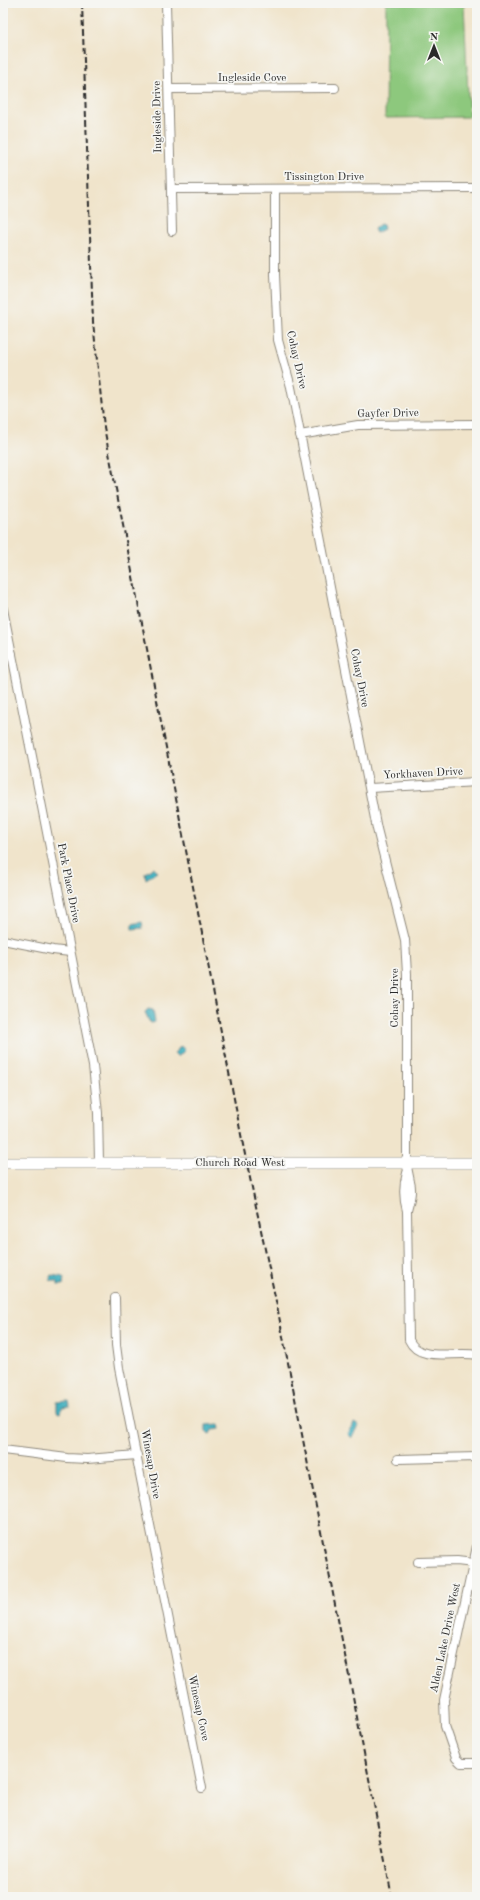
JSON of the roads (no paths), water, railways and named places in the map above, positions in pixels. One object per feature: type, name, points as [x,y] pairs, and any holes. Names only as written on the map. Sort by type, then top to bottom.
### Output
[{"type":"street","name":"Ingleside Drive","points":[[166,3],[172,231]]},
{"type":"street","name":"Ingleside Cove","points":[[169,89],[335,88]]},
{"type":"street","name":"Tissington Drive","points":[[172,189],[477,188]]},
{"type":"street","name":"Cohay Drive","points":[[275,189],[275,286],[278,340],[291,387],[384,858],[404,931],[406,950],[407,1168],[411,1183],[407,1211],[408,1328],[410,1343],[416,1349],[424,1353],[477,1355]]},
{"type":"street","name":"Gayfer Drive","points":[[300,435],[358,424],[477,424]]},
{"type":"street","name":"Park Place Drive","points":[[3,609],[7,655],[93,1066],[98,1113],[99,1162]]},
{"type":"street","name":"Yorkhaven Drive","points":[[370,788],[477,782]]},
{"type":"street","points":[[3,940],[70,952]]},
{"type":"street","name":"Church Road West","points":[[3,1163],[99,1162],[407,1168],[477,1163]]},
{"type":"street","name":"Winesap Drive","points":[[115,1298],[117,1354],[171,1633]]},
{"type":"street","points":[[3,1450],[87,1459],[137,1455]]},
{"type":"street","points":[[398,1459],[477,1457]]},
{"type":"street","name":"Alden Lake Drive West","points":[[477,1546],[446,1682],[444,1708],[445,1726],[456,1758],[460,1763],[477,1763]]},
{"type":"street","points":[[418,1562],[457,1561],[473,1563]]},
{"type":"street","name":"Winesap Cove","points":[[171,1633],[202,1788]]},
{"type":"water","points":[[380,224],[383,225],[384,229],[376,233],[374,229]]},
{"type":"water","points":[[154,867],[157,872],[146,879],[145,873]]},
{"type":"water","points":[[142,922],[143,928],[132,929],[132,924]]},
{"type":"water","points":[[148,1009],[153,1010],[155,1022],[150,1023],[145,1012]]},
{"type":"water","points":[[181,1046],[185,1050],[178,1057],[174,1053]]},
{"type":"water","points":[[52,1275],[64,1277],[63,1285],[58,1285],[58,1282],[50,1280]]},
{"type":"water","points":[[69,1401],[70,1406],[62,1407],[61,1413],[57,1412],[57,1402]]},
{"type":"water","points":[[354,1423],[359,1426],[352,1438],[348,1434]]},
{"type":"water","points":[[219,1424],[220,1429],[212,1430],[210,1434],[206,1432],[206,1425]]},
{"type":"railway","points":[[82,3],[93,322],[104,427],[243,1145],[277,1306],[392,1897]]}]
